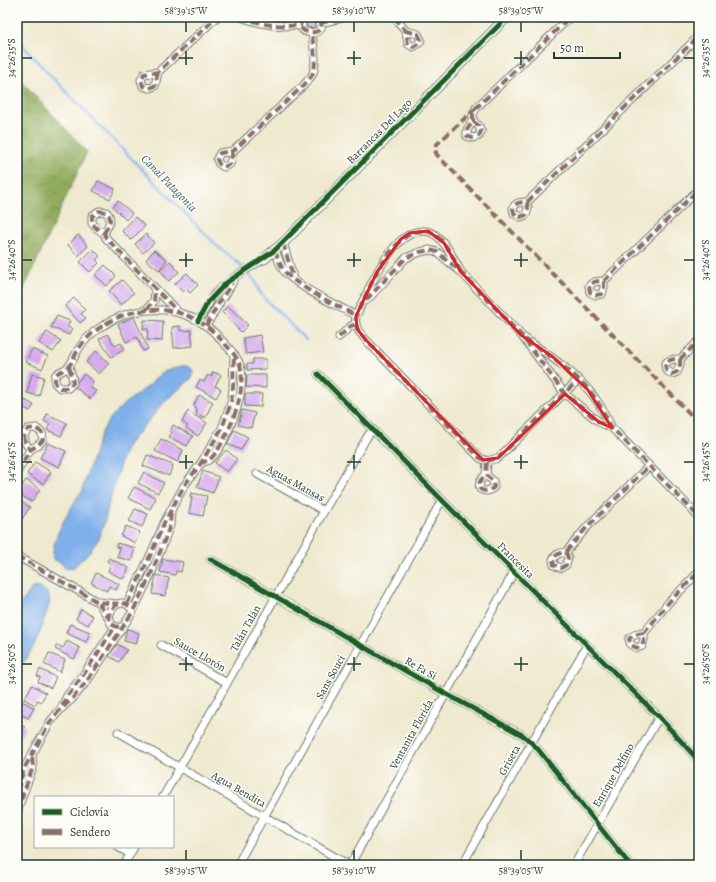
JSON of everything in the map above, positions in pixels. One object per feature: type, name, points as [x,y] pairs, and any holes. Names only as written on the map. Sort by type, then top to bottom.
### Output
[{"type":"street","points":[[158,72],[217,17]]},
{"type":"street","points":[[241,17],[269,25],[302,25]]},
{"type":"street","points":[[305,17],[302,22],[304,30],[312,34]]},
{"type":"street","points":[[312,34],[317,31],[318,20],[346,17]]},
{"type":"street","points":[[394,17],[406,31]]},
{"type":"street","name":"Barrancas Del Lago","points":[[261,261],[283,243],[508,17]]},
{"type":"street","points":[[473,121],[473,115],[476,108],[570,17]]},
{"type":"street","points":[[233,151],[304,85],[312,75],[314,61],[312,34]]},
{"type":"street","points":[[527,202],[699,36]]},
{"type":"street","points":[[604,281],[699,190]]},
{"type":"street","points":[[461,272],[444,243],[436,235],[428,231],[410,233],[401,239],[377,272],[356,316],[356,324],[357,329],[366,340],[480,458],[487,461],[498,458],[578,380]]},
{"type":"street","points":[[104,233],[106,238],[179,313]]},
{"type":"street","points":[[283,243],[292,273],[292,278]]},
{"type":"street","points":[[275,250],[279,263],[288,275],[298,284],[356,316]]},
{"type":"street","points":[[361,306],[406,258],[420,252],[430,250],[437,252],[461,272],[521,335],[565,394],[599,422],[612,428]]},
{"type":"street","points":[[198,321],[216,293],[226,283],[261,261]]},
{"type":"street","points":[[206,326],[238,275]]},
{"type":"street","points":[[146,310],[154,301],[155,289]]},
{"type":"street","points":[[69,367],[79,348],[94,332],[104,325],[130,312],[146,310],[160,310],[189,316],[206,326],[220,338],[234,355],[233,388],[228,414],[222,428],[201,464],[184,486],[164,523],[128,604]]},
{"type":"street","points":[[339,337],[351,326],[356,324]]},
{"type":"street","points":[[521,335],[552,357],[588,390],[596,400],[612,428],[699,517]]},
{"type":"street","points":[[680,359],[699,341]]},
{"type":"street","name":"Francesita","points":[[318,374],[659,717],[699,761]]},
{"type":"street","name":"Talán Talán","points":[[164,796],[324,511],[367,437],[374,429]]},
{"type":"street","points":[[17,472],[30,450]]},
{"type":"street","points":[[486,475],[487,461]]},
{"type":"street","points":[[566,552],[587,527],[649,466]]},
{"type":"street","name":"Aguas Mansas","points":[[257,474],[324,511]]},
{"type":"street","name":"Sans Souci","points":[[238,865],[442,500]]},
{"type":"street","points":[[17,790],[25,767],[50,722],[87,681],[132,613],[162,547],[170,525],[171,511]]},
{"type":"street","points":[[17,556],[98,602],[128,604]]},
{"type":"street","name":"Re Fa Si","points":[[210,559],[446,694],[524,736],[531,742],[630,865]]},
{"type":"street","name":"Ventanita Florida","points":[[350,865],[514,572]]},
{"type":"street","points":[[644,634],[669,602],[699,572]]},
{"type":"street","points":[[98,602],[111,624],[115,627]]},
{"type":"street","points":[[110,620],[111,610],[119,604]]},
{"type":"street","points":[[128,604],[132,610],[132,613]]},
{"type":"street","points":[[60,710],[67,696],[84,674],[115,627],[123,626]]},
{"type":"street","name":"Sauce Llorón","points":[[161,644],[228,683]]},
{"type":"street","name":"Griseta","points":[[462,865],[587,644]]},
{"type":"street","name":"Enrique Delfino","points":[[574,865],[659,717]]},
{"type":"street","name":"Agua Bendita","points":[[118,732],[350,865]]},
{"type":"street","points":[[17,811],[33,767],[32,755]]},
{"type":"street","points":[[120,848],[130,854]]},
{"type":"street","points":[[124,865],[133,848]]},
{"type":"highlighted area","points":[[428,231],[444,243],[461,272],[521,335],[553,357],[588,390],[612,428],[599,422],[565,394],[498,458],[483,460],[366,340],[357,329],[356,316],[377,272],[401,239],[410,233]]},
{"type":"green space","points":[[17,76],[87,152],[17,304]]},
{"type":"water","points":[[181,366],[187,366],[193,370],[191,379],[166,400],[128,445],[122,458],[98,540],[90,551],[74,567],[65,568],[61,563],[53,559],[53,551],[57,534],[78,496],[83,491],[83,486],[101,434],[109,420],[124,404],[150,385],[161,373]]},
{"type":"water","points":[[32,588],[40,588],[44,590],[49,596],[50,600],[37,640],[17,671],[17,609]]},
{"type":"building","points":[[314,20],[315,27],[307,28],[307,21]]},
{"type":"building","points":[[98,181],[115,189],[110,199],[93,191]]},
{"type":"building","points":[[118,201],[132,213],[126,220],[113,207]]},
{"type":"building","points":[[135,217],[145,226],[131,240],[122,231]]},
{"type":"building","points":[[146,234],[154,243],[143,253],[135,244]]},
{"type":"building","points":[[78,235],[88,246],[78,256],[68,245]]},
{"type":"building","points":[[93,249],[100,256],[96,260],[99,263],[90,272],[80,262]]},
{"type":"building","points":[[154,250],[167,260],[159,270],[146,260]]},
{"type":"building","points":[[170,261],[179,272],[169,281],[160,270]]},
{"type":"building","points":[[105,265],[116,276],[107,286],[95,275]]},
{"type":"building","points":[[187,273],[198,285],[190,293],[186,289],[183,292],[175,284]]},
{"type":"building","points":[[122,280],[134,293],[121,305],[109,291]]},
{"type":"building","points":[[216,288],[225,298],[220,303],[210,293]]},
{"type":"building","points":[[74,298],[85,310],[81,314],[86,318],[80,323],[65,306]]},
{"type":"building","points":[[228,306],[248,325],[241,332],[222,312]]},
{"type":"building","points":[[57,316],[70,321],[67,327],[72,329],[69,335],[51,327]]},
{"type":"building","points":[[134,317],[148,349],[143,351],[137,337],[126,342],[118,324]]},
{"type":"building","points":[[144,320],[163,321],[162,341],[147,340],[148,329],[143,329]]},
{"type":"building","points":[[180,326],[180,331],[191,330],[193,346],[174,348],[172,327]]},
{"type":"building","points":[[47,332],[61,341],[53,352],[39,343]]},
{"type":"building","points":[[107,334],[115,346],[121,343],[125,349],[111,357],[99,339]]},
{"type":"building","points":[[260,335],[263,352],[246,354],[243,338]]},
{"type":"building","points":[[32,349],[48,356],[42,369],[26,362]]},
{"type":"building","points":[[96,351],[109,363],[99,374],[86,362]]},
{"type":"building","points":[[253,359],[266,359],[266,369],[247,370],[247,364],[253,364]]},
{"type":"building","points":[[213,372],[221,375],[215,386],[221,389],[216,398],[196,387],[200,380],[204,382],[208,375],[211,377]]},
{"type":"building","points":[[32,374],[44,377],[39,396],[27,393]]},
{"type":"building","points":[[84,374],[93,382],[90,387],[96,391],[90,399],[74,386]]},
{"type":"building","points":[[247,375],[266,375],[266,388],[246,387]]},
{"type":"building","points":[[245,394],[262,394],[261,407],[245,406]]},
{"type":"building","points":[[199,395],[213,402],[205,418],[196,413],[197,410],[194,405]]},
{"type":"building","points":[[17,396],[34,405],[30,411],[24,408],[20,416],[17,415]]},
{"type":"building","points":[[242,410],[255,413],[251,428],[238,425]]},
{"type":"building","points":[[188,411],[207,423],[198,436],[186,428],[188,426],[182,422]]},
{"type":"building","points":[[47,414],[67,423],[61,436],[47,430],[50,424],[44,421]]},
{"type":"building","points":[[173,425],[193,436],[187,446],[169,437],[172,432],[170,431]]},
{"type":"building","points":[[234,430],[248,437],[241,450],[227,444]]},
{"type":"building","points":[[161,439],[183,450],[178,462],[155,451]]},
{"type":"building","points":[[48,443],[66,451],[59,467],[40,458]]},
{"type":"building","points":[[226,450],[237,459],[227,472],[215,463]]},
{"type":"building","points":[[147,455],[173,465],[169,476],[143,466]]},
{"type":"building","points":[[35,462],[51,472],[43,484],[27,474]]},
{"type":"building","points":[[203,471],[219,477],[213,493],[197,487]]},
{"type":"building","points":[[144,472],[164,483],[158,493],[138,483]]},
{"type":"building","points":[[26,480],[40,489],[32,502],[17,493]]},
{"type":"building","points":[[134,487],[156,498],[150,509],[128,498]]},
{"type":"building","points":[[191,493],[207,496],[203,516],[189,513],[192,497],[190,497]]},
{"type":"building","points":[[17,499],[30,507],[22,519],[17,516]]},
{"type":"building","points":[[135,509],[148,514],[142,527],[129,521]]},
{"type":"building","points":[[126,526],[140,532],[135,543],[121,536]]},
{"type":"building","points":[[117,543],[135,548],[131,561],[117,557],[120,548],[116,547]]},
{"type":"building","points":[[109,558],[129,568],[123,579],[108,571],[111,564],[107,561]]},
{"type":"building","points":[[163,559],[183,562],[181,572],[176,571],[175,575],[160,572]]},
{"type":"building","points":[[96,573],[119,584],[116,590],[109,586],[107,591],[91,583]]},
{"type":"building","points":[[156,575],[169,578],[165,596],[152,594]]},
{"type":"building","points":[[81,609],[93,616],[88,625],[76,619]]},
{"type":"building","points":[[70,624],[90,632],[86,642],[66,633]]},
{"type":"building","points":[[127,629],[139,633],[136,644],[124,641]]},
{"type":"building","points":[[67,641],[80,648],[74,659],[55,649],[57,645],[63,648]]},
{"type":"building","points":[[117,644],[127,650],[119,662],[109,656]]},
{"type":"building","points":[[49,653],[65,660],[60,672],[44,664]]},
{"type":"building","points":[[40,669],[56,677],[51,688],[38,682],[40,677],[37,676]]},
{"type":"building","points":[[32,685],[46,693],[41,702],[38,700],[35,705],[24,699]]},
{"type":"building","points":[[20,700],[34,708],[28,718],[17,712],[17,705]]},
{"type":"building","points":[[17,724],[25,727],[21,736],[17,734]]},
{"type":"waterway","name":"Canal Patagonia","points":[[17,39],[46,71],[217,246],[238,263],[255,281],[259,291],[265,299],[306,340]]},
{"type":"marked path","points":[[158,72],[155,86],[149,88],[143,86],[141,80],[144,74],[158,72],[217,17]]},
{"type":"marked path","points":[[241,17],[271,25],[302,25]]},
{"type":"marked path","points":[[305,17],[301,24],[302,28],[305,31],[311,32],[317,32],[320,29],[321,24],[317,17]]},
{"type":"marked path","points":[[320,23],[346,17]]},
{"type":"marked path","points":[[394,17],[406,31],[408,44],[413,47],[418,44],[421,40],[418,34],[406,31]]},
{"type":"marked path","points":[[473,121],[478,125],[481,131],[479,136],[472,138],[467,136],[467,130],[473,121],[473,115],[476,108],[570,17]]},
{"type":"marked path","points":[[233,151],[230,164],[224,167],[219,164],[217,159],[220,153],[233,151],[304,85],[311,76],[315,66],[312,34]]},
{"type":"marked path","points":[[527,202],[528,208],[526,215],[520,217],[514,213],[513,208],[517,203],[527,202],[699,36]]},
{"type":"marked path","points":[[476,108],[436,145],[435,150],[437,155],[699,423]]},
{"type":"marked path","points":[[604,281],[602,294],[596,295],[590,292],[589,286],[592,283],[604,281],[699,189]]},
{"type":"marked path","points":[[104,233],[110,222],[110,217],[106,212],[99,211],[92,216],[92,223],[96,228],[104,233],[106,238],[178,312]]},
{"type":"marked path","points":[[461,272],[448,248],[437,236],[425,231],[411,234],[391,251],[382,264],[356,316],[356,326],[366,340],[480,458],[487,461],[486,475]]},
{"type":"marked path","points":[[283,243],[292,273],[292,278]]},
{"type":"marked path","points":[[275,250],[283,270],[295,281],[311,292],[356,316]]},
{"type":"marked path","points":[[366,300],[406,258],[420,252],[430,250],[437,252],[461,272],[521,335],[565,394],[599,422],[612,428]]},
{"type":"marked path","points":[[206,326],[233,281]]},
{"type":"marked path","points":[[146,310],[154,301],[155,289]]},
{"type":"marked path","points":[[69,367],[73,383],[68,388],[60,388],[55,383],[55,376],[68,368],[80,346],[86,339],[97,330],[123,315],[145,310],[167,311],[193,318],[208,327],[235,356],[240,365],[242,379],[234,418],[227,433],[212,457],[201,463]]},
{"type":"marked path","points":[[339,337],[351,326],[356,324]]},
{"type":"marked path","points":[[525,339],[559,363],[590,391],[612,428],[699,517]]},
{"type":"marked path","points":[[680,359],[680,365],[677,372],[672,374],[666,370],[665,364],[668,361],[680,359],[699,341]]},
{"type":"marked path","points":[[127,604],[164,523],[184,486],[201,463],[222,428],[231,403],[234,355]]},
{"type":"marked path","points":[[487,461],[498,458],[578,380]]},
{"type":"marked path","points":[[17,472],[30,450],[43,440],[42,433],[36,428],[28,429],[24,435],[25,442],[30,450]]},
{"type":"marked path","points":[[566,552],[568,558],[566,565],[561,568],[554,565],[553,560],[555,556],[566,552],[587,527],[649,466]]},
{"type":"marked path","points":[[486,475],[493,481],[494,487],[490,490],[484,491],[480,489],[479,484],[486,475]]},
{"type":"marked path","points":[[17,790],[25,767],[50,722],[87,681],[132,613],[162,547],[170,525],[171,511]]},
{"type":"marked path","points":[[17,556],[98,602]]},
{"type":"marked path","points":[[644,633],[632,636],[629,639],[631,645],[637,648],[642,646],[644,633],[669,602],[699,572]]},
{"type":"marked path","points":[[110,620],[98,602],[119,604]]},
{"type":"marked path","points":[[119,627],[113,625],[110,621],[111,611],[119,604],[125,603],[130,607]]},
{"type":"marked path","points":[[62,706],[67,696],[84,674],[115,627]]},
{"type":"marked path","points":[[17,811],[33,767],[32,755]]},
{"type":"cycle path","points":[[198,321],[208,302],[226,283],[275,250],[507,17]]},
{"type":"cycle path","points":[[318,374],[659,717],[699,761]]},
{"type":"cycle path","points":[[210,559],[446,694],[524,736],[537,748],[630,865]]}]
